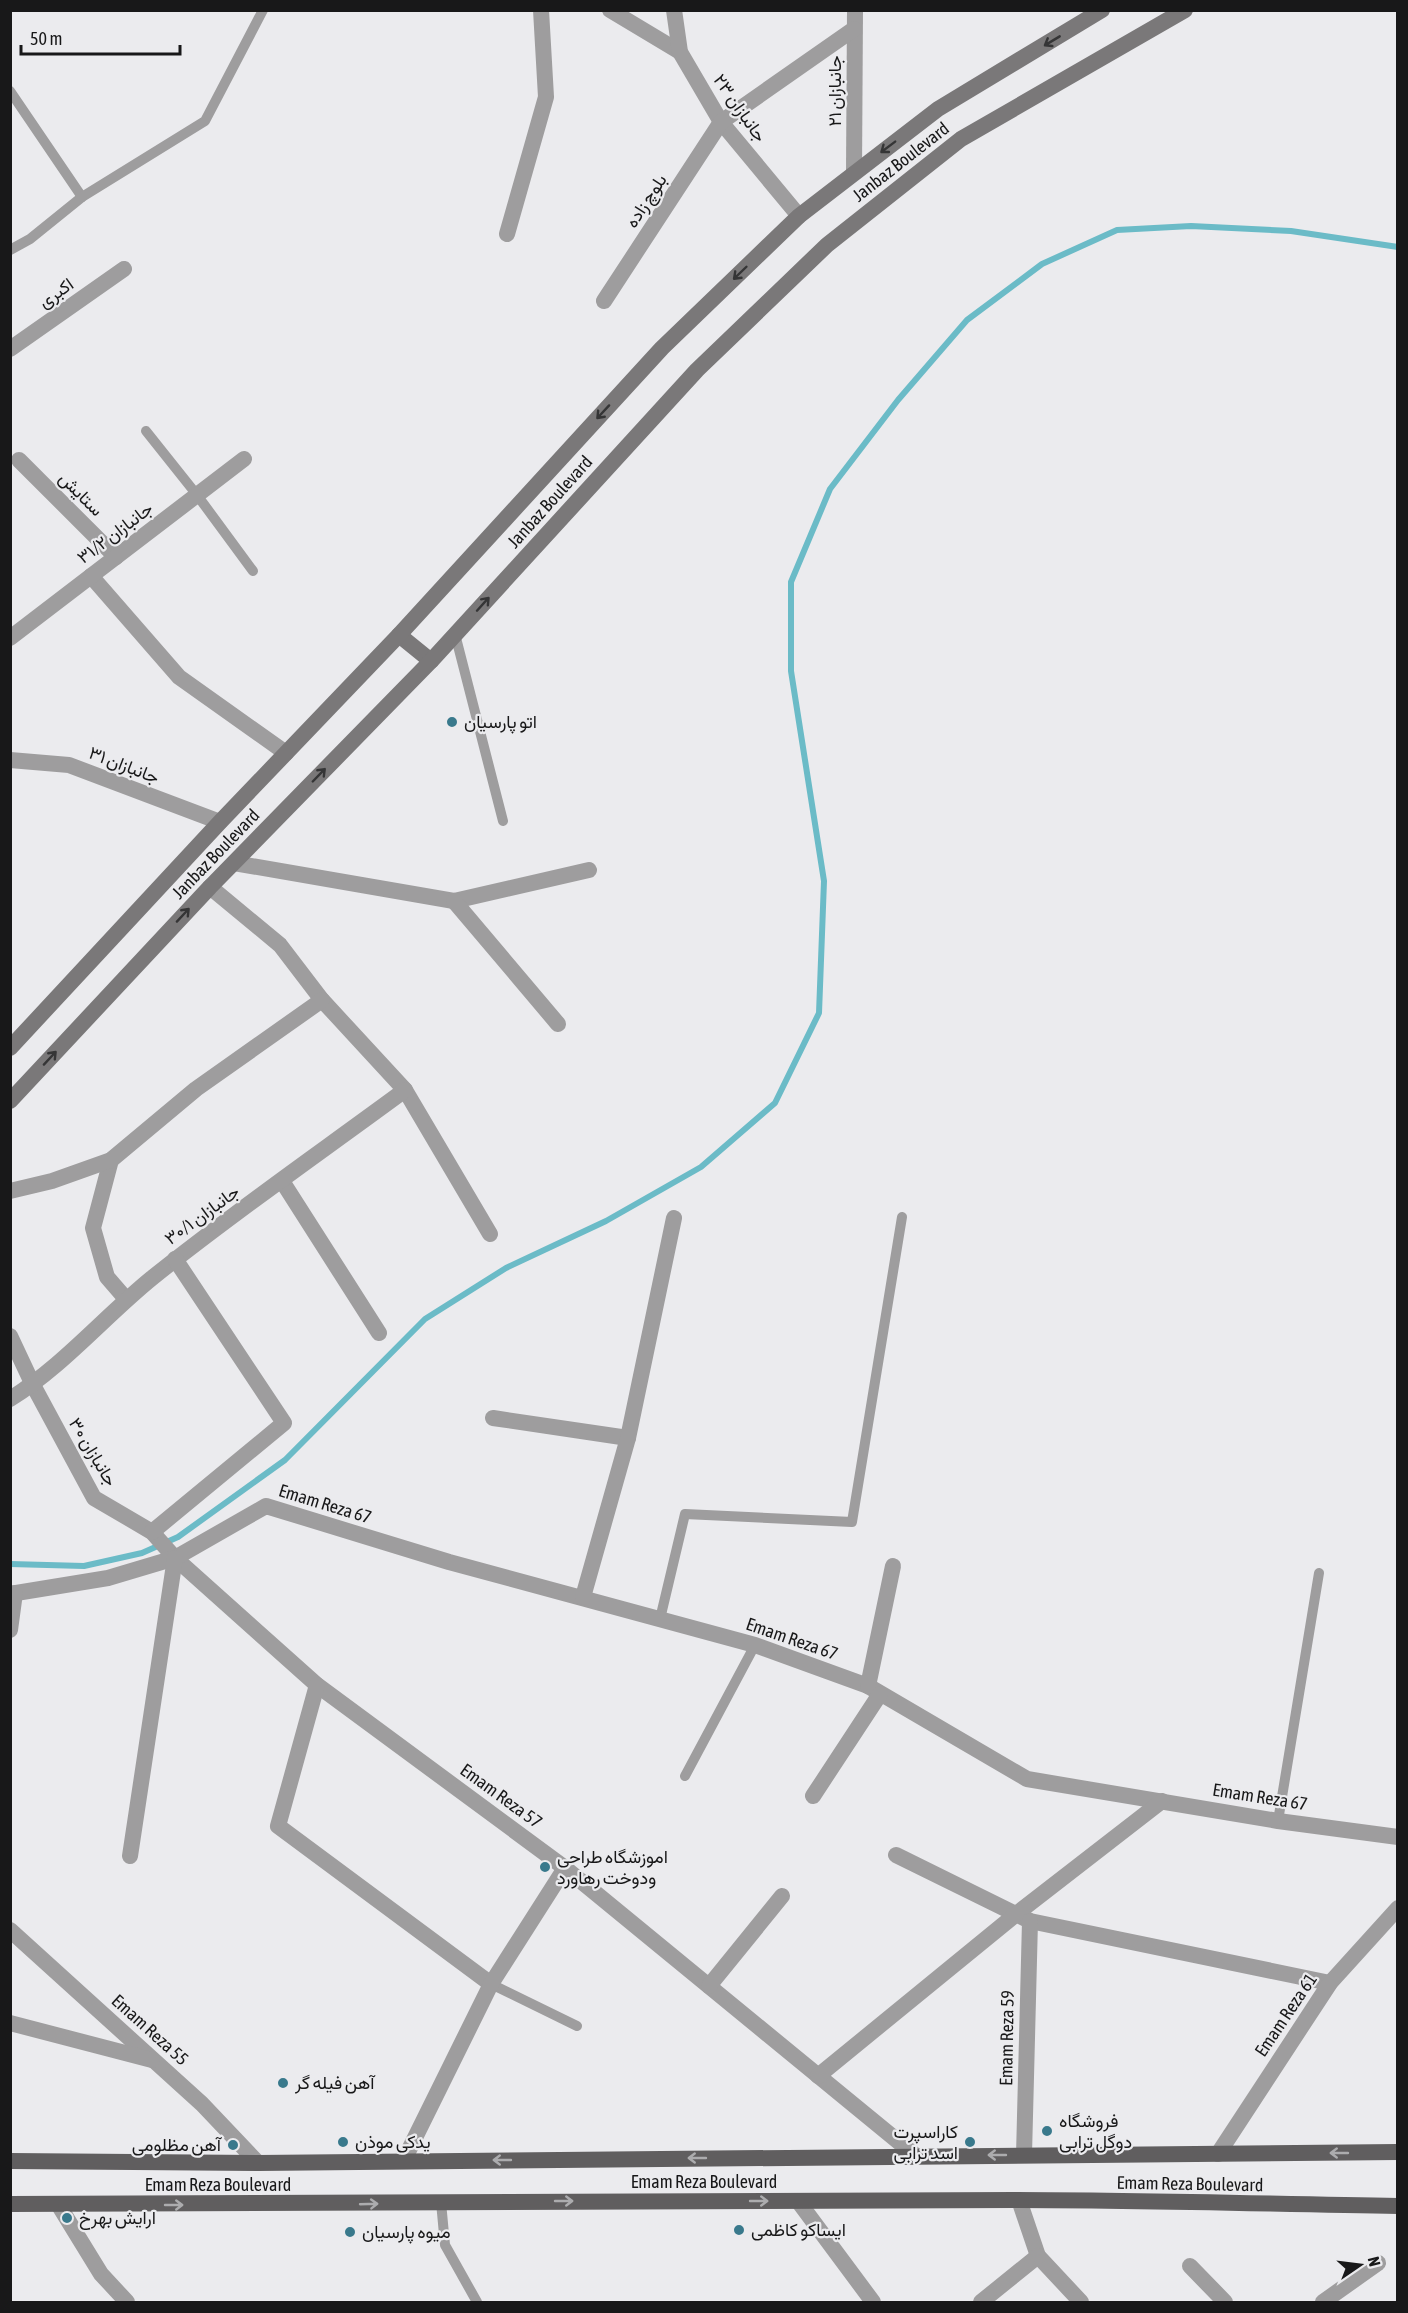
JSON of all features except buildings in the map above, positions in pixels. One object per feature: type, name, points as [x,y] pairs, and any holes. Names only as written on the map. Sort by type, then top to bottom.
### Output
[{"type":"main road","name":"Janbaz Boulevard","points":[[10,1048],[220,822],[399,635],[662,348],[799,216],[938,109],[1102,10]]},
{"type":"main road","name":"Janbaz Boulevard","points":[[10,1101],[210,887],[431,661],[696,370],[827,245],[961,139],[1185,10]]},
{"type":"main road","points":[[399,635],[431,661]]},
{"type":"main road","name":"Emam Reza Boulevard","points":[[10,2161],[258,2163],[1398,2152]]},
{"type":"main road","name":"Emam Reza Boulevard","points":[[10,2204],[330,2205],[441,2202],[1019,2200],[1398,2206]]},
{"type":"street","points":[[507,234],[546,97],[541,10]]},
{"type":"street","points":[[610,10],[680,52]]},
{"type":"street","name":"جانبازان ۲۳","points":[[674,10],[680,52],[721,122],[799,216]]},
{"type":"street","name":"جانبازان ۲۱","points":[[854,172],[855,10]]},
{"type":"street","points":[[721,122],[854,29]]},
{"type":"street","name":"بلوچ زاده","points":[[604,301],[721,122]]},
{"type":"street","name":"اکبری","points":[[10,349],[124,269]]},
{"type":"street","name":"جانبازان ۳۱/۲","points":[[10,638],[244,459]]},
{"type":"street","name":"ستایش","points":[[19,460],[116,557]]},
{"type":"street","points":[[91,576],[179,677],[286,753]]},
{"type":"street","name":"جانبازان ۳۱","points":[[10,760],[69,765],[220,822]]},
{"type":"street","points":[[234,863],[454,901],[589,870]]},
{"type":"street","points":[[210,887],[280,945],[322,1000],[405,1090],[490,1234]]},
{"type":"street","points":[[454,901],[558,1024]]},
{"type":"street","points":[[10,1191],[52,1181],[111,1160],[196,1089],[322,1000]]},
{"type":"street","name":"جانبازان ۳۰/۱","points":[[10,1399],[33,1385],[126,1299],[175,1259],[405,1090]]},
{"type":"street","points":[[111,1160],[93,1228],[106,1277],[126,1299]]},
{"type":"street","points":[[282,1181],[379,1333]]},
{"type":"street","points":[[583,1597],[628,1438],[674,1218]]},
{"type":"street","points":[[152,1532],[284,1423],[175,1259]]},
{"type":"street","name":"جانبازان ۳۰","points":[[10,1336],[33,1385],[94,1498],[152,1532],[175,1558]]},
{"type":"street","points":[[493,1418],[628,1438]]},
{"type":"street","name":"Emam Reza 67","points":[[13,1593],[108,1578],[175,1558],[266,1506],[449,1562],[755,1645],[874,1690],[1027,1779],[1278,1821],[1398,1837]]},
{"type":"street","points":[[130,1856],[175,1558]]},
{"type":"street","name":"Emam Reza 57","points":[[175,1558],[317,1685],[565,1868],[916,2156]]},
{"type":"street","points":[[813,1796],[874,1690],[893,1566]]},
{"type":"street","points":[[10,1630],[13,1593]]},
{"type":"street","points":[[317,1685],[278,1826],[491,1984]]},
{"type":"street","points":[[818,2076],[1022,1918],[1161,1801]]},
{"type":"street","points":[[896,1855],[1022,1918],[1330,1983]]},
{"type":"street","points":[[404,2160],[491,1984],[565,1868]]},
{"type":"street","points":[[709,1986],[782,1896]]},
{"type":"street","name":"Emam Reza 61","points":[[1218,2154],[1330,1983],[1398,1908]]},
{"type":"street","name":"Emam Reza 59","points":[[1022,1918],[1024,2155]]},
{"type":"street","name":"Emam Reza 55","points":[[10,1930],[202,2104],[258,2163]]},
{"type":"street","points":[[10,2023],[154,2061]]},
{"type":"street","points":[[1019,2200],[1038,2256],[1081,2302]]},
{"type":"street","points":[[798,2201],[873,2302]]},
{"type":"street","points":[[58,2205],[101,2274],[128,2302]]},
{"type":"street","points":[[981,2302],[1038,2256]]},
{"type":"street","points":[[1323,2302],[1378,2263]]},
{"type":"street","points":[[1190,2266],[1225,2302]]},
{"type":"lane","points":[[10,250],[30,239],[82,197],[206,121],[263,10]]},
{"type":"lane","points":[[10,91],[82,197]]},
{"type":"lane","points":[[146,431],[253,571]]},
{"type":"lane","points":[[455,634],[503,821]]},
{"type":"lane","points":[[660,1619],[685,1514],[852,1522],[902,1217]]},
{"type":"lane","points":[[1278,1821],[1319,1573]]},
{"type":"lane","points":[[685,1776],[755,1645]]},
{"type":"lane","points":[[491,1984],[577,2026]]},
{"type":"lane","points":[[441,2202],[445,2245],[477,2302]]},
{"type":"waterway","points":[[10,1564],[84,1566],[142,1553],[178,1537],[285,1460],[425,1319],[506,1268],[606,1221],[701,1167],[775,1103],[819,1013],[824,881],[791,671],[791,582],[830,489],[898,400],[967,320],[1042,264],[1117,230],[1191,226],[1291,231],[1398,247]]},
{"type":"place","name":"اتو پارسیان","points":[[452,722]]},
{"type":"place","name":"اموزشگاه طراحی ودوخت رهاورد","points":[[545,1867]]},
{"type":"place","name":"آهن فیله گر","points":[[283,2083]]},
{"type":"place","name":"فروشگاه دوگل ترابی","points":[[1047,2131]]},
{"type":"place","name":"یدکی موذن","points":[[343,2142]]},
{"type":"place","name":"کاراسپرت اسد ترابی","points":[[970,2142]]},
{"type":"place","name":"آهن مظلومی","points":[[233,2145]]},
{"type":"place","name":"ارایش بهرخ","points":[[67,2218]]},
{"type":"place","name":"ایساکو کاظمی","points":[[739,2230]]},
{"type":"place","name":"میوه پارسیان","points":[[350,2232]]}]
